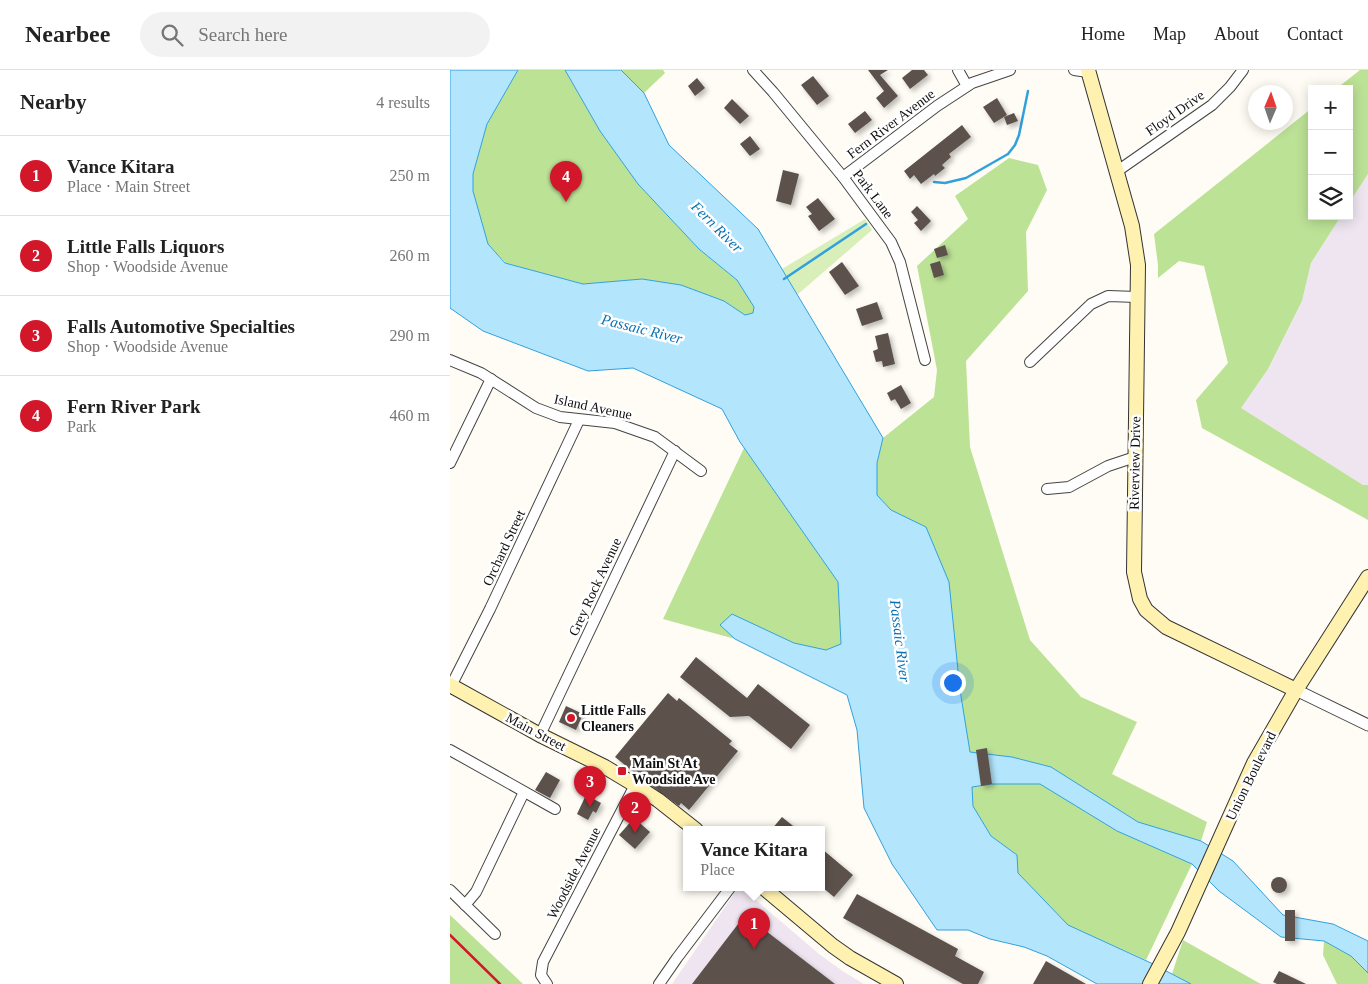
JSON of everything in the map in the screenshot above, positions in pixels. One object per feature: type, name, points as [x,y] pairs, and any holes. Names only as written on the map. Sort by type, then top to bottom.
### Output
[{"type":"main road","name":"Riverview Drive","points":[[1088,71],[1132,226],[1138,265],[1134,572],[1140,599],[1146,610],[1166,627],[1296,690]]},
{"type":"main road","name":"Union Boulevard","points":[[1150,984],[1178,932],[1254,763],[1296,690],[1368,577]]},
{"type":"main road","name":"Main Street","points":[[451,685],[540,735],[635,784],[691,826]]},
{"type":"main road","points":[[768,891],[833,946],[896,984]]},
{"type":"street","name":"Park Lane","points":[[752,70],[773,92],[843,177],[891,242],[897,253],[925,360]]},
{"type":"street","points":[[958,70],[967,86]]},
{"type":"street","name":"Fern River Avenue","points":[[843,177],[937,106],[967,86],[983,78],[1010,70]]},
{"type":"street","points":[[1074,70],[1088,71]]},
{"type":"street","name":"Floyd Drive","points":[[1116,172],[1212,105],[1244,70]]},
{"type":"street","points":[[1030,362],[1091,304],[1108,296],[1137,297]]},
{"type":"street","name":"Island Avenue","points":[[450,360],[481,373],[536,408],[560,417],[598,421],[628,427],[655,437],[701,471]]},
{"type":"street","points":[[450,463],[490,379]]},
{"type":"street","name":"Orchard Street","points":[[451,685],[490,609],[579,420]]},
{"type":"street","name":"Grey Rock Avenue","points":[[540,735],[675,451]]},
{"type":"street","points":[[1047,489],[1069,488],[1108,466],[1136,456]]},
{"type":"street","name":"Riverview Drive","points":[[1296,690],[1368,725]]},
{"type":"street","points":[[450,750],[555,809]]},
{"type":"street","name":"Woodside Avenue","points":[[547,984],[541,975],[543,962],[635,784]]},
{"type":"street","points":[[465,904],[476,892],[524,792]]},
{"type":"street","points":[[450,890],[495,934]]},
{"type":"street","points":[[659,984],[676,958],[728,891]]},
{"type":"shaded area","points":[[1368,174],[1368,485],[1363,485],[1240,408],[1268,369],[1302,301],[1311,263],[1338,220],[1353,220],[1353,197]]},
{"type":"shaded area","points":[[736,891],[746,891],[819,954],[864,984],[672,984]]},
{"type":"green space","points":[[518,70],[565,70],[600,131],[638,184],[699,249],[737,280],[754,307],[753,313],[745,315],[724,301],[681,285],[642,279],[583,284],[506,263],[488,244],[473,191],[473,174],[487,124]]},
{"type":"green space","points":[[621,70],[663,70],[665,73],[644,93]]},
{"type":"green space","points":[[1360,70],[1368,70],[1368,174],[1353,197],[1353,85],[1341,85]]},
{"type":"green space","points":[[1308,111],[1308,220],[1338,220],[1311,263],[1302,301],[1268,369],[1241,408],[1363,485],[1368,485],[1368,520],[1202,428],[1196,400],[1228,363],[1204,266],[1179,261],[1158,278],[1154,234],[1284,130],[1293,130],[1293,123]]},
{"type":"green space","points":[[1009,158],[1038,165],[1047,190],[1026,232],[1028,291],[966,361],[970,447],[1030,640],[1081,697],[1137,722],[1112,774],[1207,822],[1201,841],[1138,822],[1051,767],[1012,757],[970,752],[960,690],[926,527],[891,510],[877,495],[877,463],[883,438],[934,397],[937,370],[917,266],[968,219],[955,196]]},
{"type":"green space","points":[[865,219],[872,230],[797,295],[782,269]]},
{"type":"green space","points":[[744,448],[838,582],[841,645],[826,650],[794,643],[732,614],[720,625],[735,639],[663,619]]},
{"type":"green space","points":[[992,784],[1041,784],[1117,831],[1192,864],[1146,960],[1068,925],[1018,873],[1017,855],[991,836],[973,806],[972,787]]},
{"type":"green space","points":[[450,915],[523,984],[450,984]]},
{"type":"green space","points":[[1183,940],[1262,984],[1191,984],[1172,974]]},
{"type":"green space","points":[[1324,941],[1351,956],[1368,973],[1368,984],[1337,984],[1323,955]]},
{"type":"water","points":[[450,70],[518,70],[487,124],[473,174],[473,191],[488,244],[505,263],[583,284],[642,279],[681,285],[724,301],[745,315],[753,313],[754,307],[737,280],[699,249],[638,184],[600,131],[565,70],[621,70],[644,93],[669,145],[758,229],[883,438],[877,463],[877,495],[891,510],[926,527],[949,582],[960,690],[970,752],[1012,757],[1051,767],[1138,822],[1201,841],[1233,861],[1283,915],[1333,924],[1368,941],[1368,973],[1351,956],[1324,941],[1281,937],[1219,891],[1192,864],[1117,831],[1040,784],[992,784],[972,787],[973,806],[991,836],[1017,855],[1018,873],[1068,925],[1151,963],[1191,984],[1097,984],[1047,956],[1024,947],[990,939],[968,930],[937,930],[892,864],[864,808],[857,730],[847,695],[735,639],[720,625],[732,614],[794,643],[826,650],[841,644],[838,582],[740,442],[722,409],[633,368],[588,371],[483,331],[450,308]]},
{"type":"building","points":[[868,70],[888,70],[880,75],[898,96],[884,108],[876,98],[884,91]]},
{"type":"building","points":[[912,70],[924,70],[928,75],[910,89],[902,78]]},
{"type":"building","points":[[813,76],[829,96],[817,105],[801,85]]},
{"type":"building","points":[[697,78],[705,88],[695,96],[688,86]]},
{"type":"building","points":[[997,98],[1007,115],[994,123],[983,107]]},
{"type":"building","points":[[732,99],[749,116],[740,124],[724,108]]},
{"type":"building","points":[[865,111],[872,120],[855,133],[848,124]]},
{"type":"building","points":[[1014,113],[1018,121],[1007,125],[1004,117]]},
{"type":"building","points":[[962,125],[971,137],[949,154],[951,157],[942,165],[945,168],[921,184],[914,175],[910,179],[904,171]]},
{"type":"building","points":[[750,136],[760,149],[750,156],[740,144]]},
{"type":"building","points":[[783,170],[799,174],[791,205],[776,201]]},
{"type":"building","points":[[818,198],[835,219],[819,231],[808,216],[812,214],[806,207]]},
{"type":"building","points":[[917,206],[931,221],[921,231],[914,223],[918,220],[911,212]]},
{"type":"building","points":[[945,245],[948,255],[937,258],[934,249]]},
{"type":"building","points":[[940,261],[944,275],[934,278],[930,264]]},
{"type":"building","points":[[842,262],[859,286],[845,295],[829,272]]},
{"type":"building","points":[[877,302],[883,319],[862,326],[856,309]]},
{"type":"building","points":[[888,333],[895,364],[883,367],[882,361],[876,362],[873,351],[878,349],[875,336]]},
{"type":"building","points":[[901,385],[911,403],[901,409],[895,399],[891,401],[887,393]]},
{"type":"building","points":[[696,657],[747,698],[758,684],[810,725],[791,749],[749,716],[730,717],[680,677]]},
{"type":"building","points":[[668,693],[677,701],[679,698],[732,741],[729,744],[738,751],[689,810],[681,803],[679,806],[615,757]]},
{"type":"building","name":"Little Falls Cleaners","points":[[566,706],[583,714],[576,730],[559,722]]},
{"type":"building","points":[[987,748],[992,784],[981,786],[976,750]]},
{"type":"building","points":[[546,772],[560,780],[550,798],[535,790]]},
{"type":"building","points":[[586,795],[601,803],[596,813],[593,811],[588,820],[577,814]]},
{"type":"building","points":[[782,817],[793,826],[774,826]]},
{"type":"building","points":[[634,818],[650,832],[635,849],[619,835]]},
{"type":"building","points":[[825,852],[853,875],[834,897],[825,890]]},
{"type":"building","points":[[1276,877],[1282,877],[1287,882],[1285,891],[1276,893],[1271,888],[1271,882]]},
{"type":"building","points":[[857,894],[958,949],[955,956],[984,972],[978,984],[963,984],[843,918]]},
{"type":"building","points":[[1285,910],[1295,910],[1295,941],[1285,941]]},
{"type":"building","points":[[745,915],[835,984],[692,984]]},
{"type":"building","points":[[1046,961],[1086,984],[1033,984]]},
{"type":"building","points":[[1279,971],[1306,984],[1277,984],[1273,982]]},
{"type":"waterway","points":[[934,182],[945,183],[966,178],[1008,154],[1015,145],[1019,135],[1028,91]]},
{"type":"waterway","points":[[784,279],[866,224]]},
{"type":"railway","points":[[450,935],[500,984]]},
{"type":"place","name":"Fern River Park","points":[[566,202]]},
{"type":"place","name":"Little Falls Cleaners","points":[[571,718]]},
{"type":"place","name":"Main St At Woodside Ave","points":[[622,771]]},
{"type":"place","name":"Falls Automotive Specialties","points":[[590,807]]},
{"type":"place","name":"Little Falls Liquors","points":[[635,833]]},
{"type":"place","name":"Vance Kitara","points":[[754,949]]},
{"type":"water label","name":"Fern River","points":[[717,227]]},
{"type":"water label","name":"Passaic River","points":[[642,329]]},
{"type":"water label","name":"Passaic River","points":[[900,641]]}]
